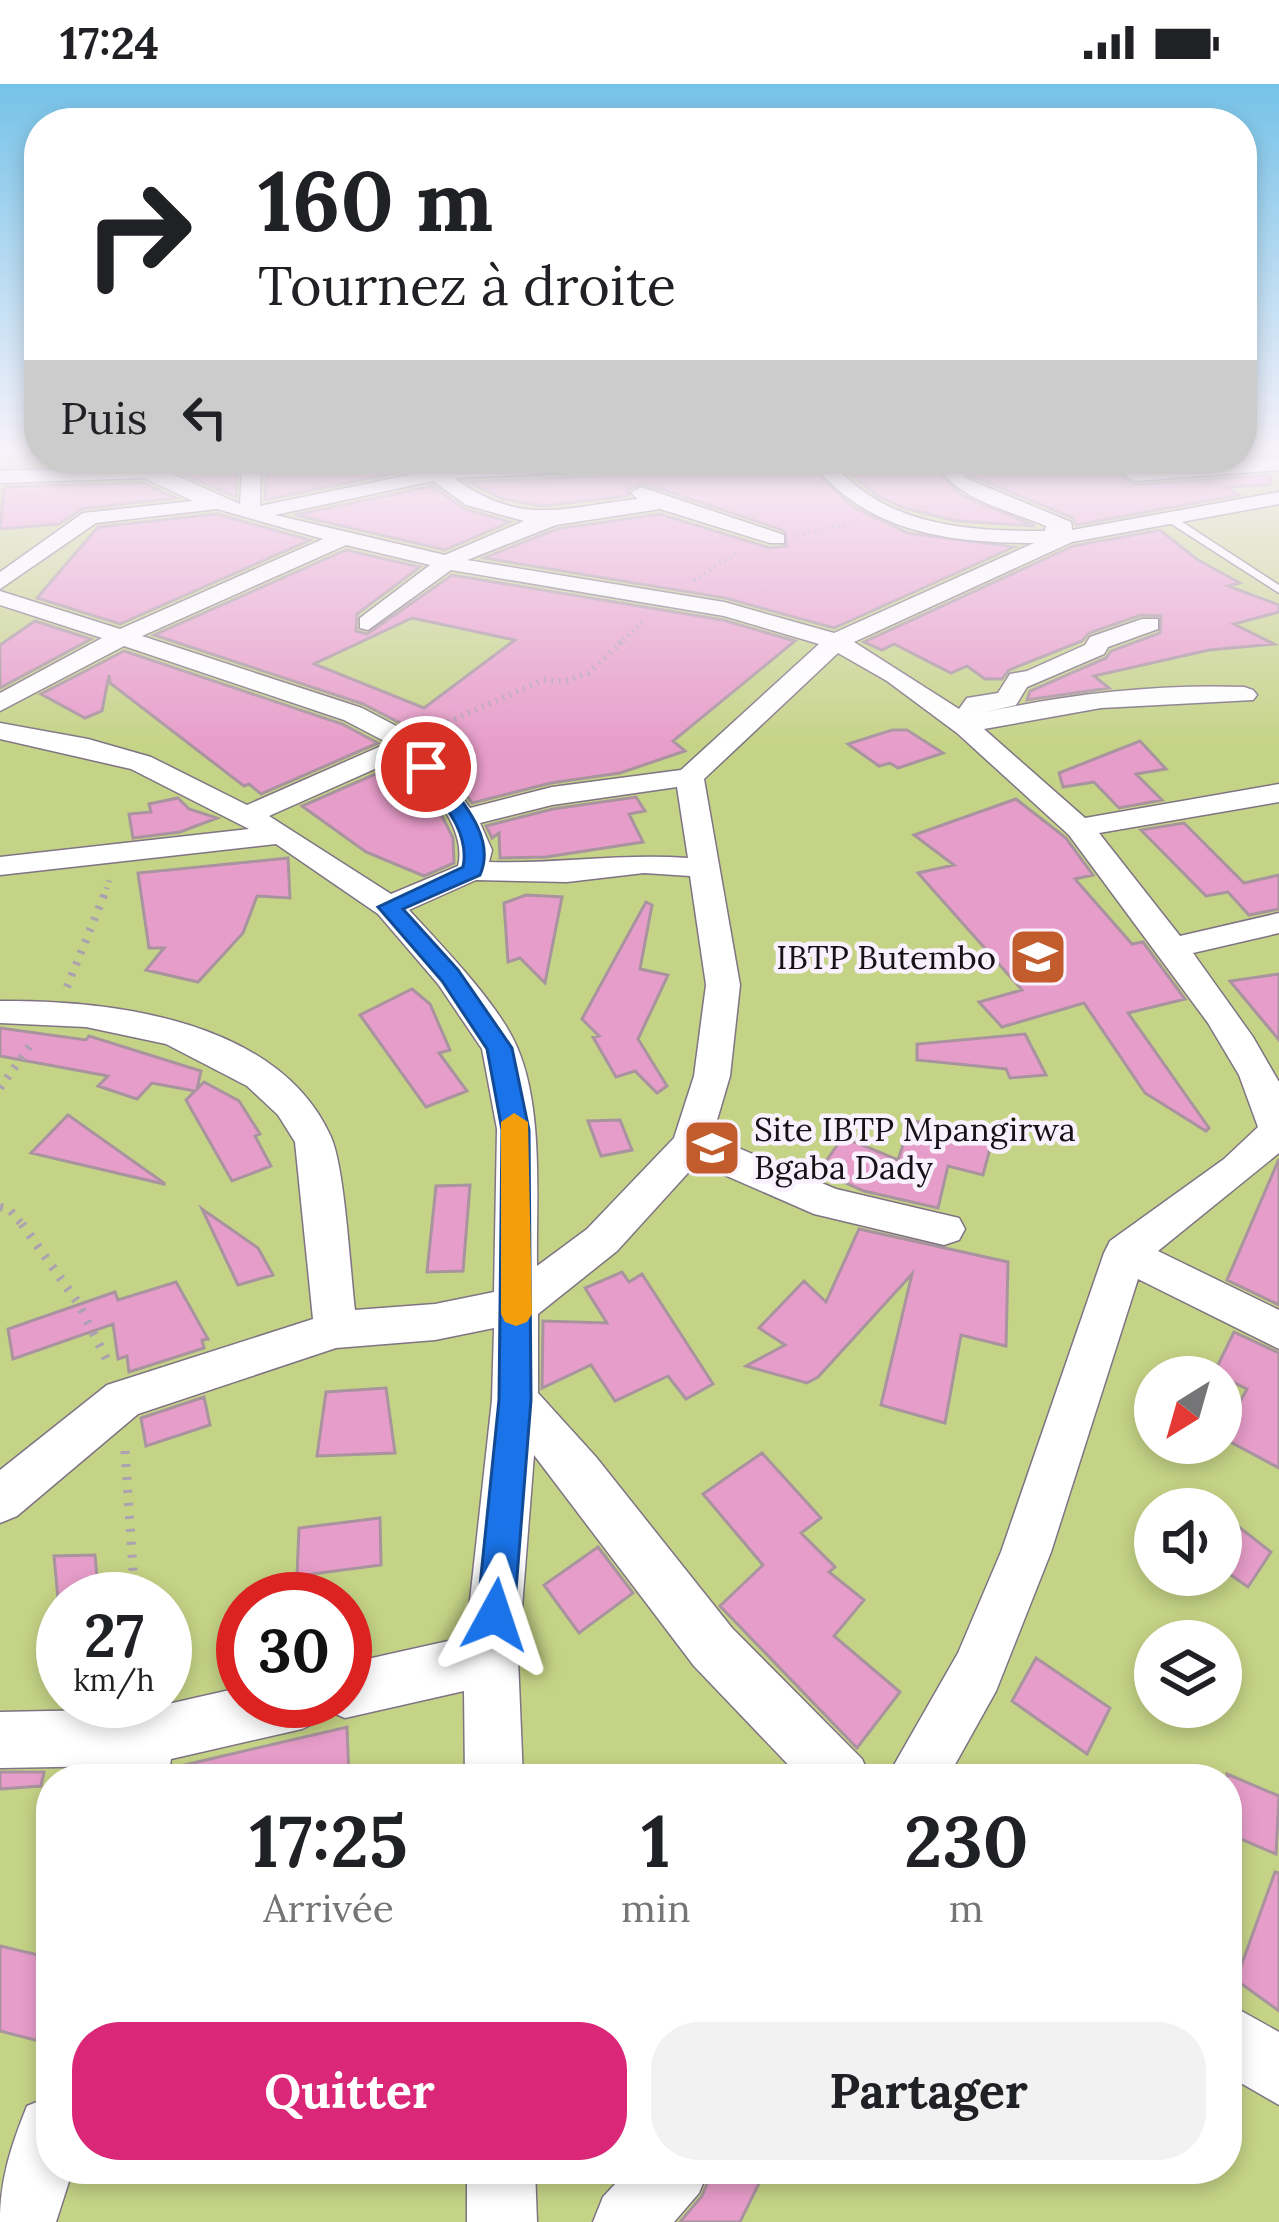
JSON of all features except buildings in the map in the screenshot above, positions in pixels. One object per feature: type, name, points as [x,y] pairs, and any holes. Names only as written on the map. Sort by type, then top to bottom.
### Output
[{"type":"street","points":[[0,582],[45,550]]},
{"type":"street","points":[[0,703],[117,638],[318,550]]},
{"type":"street","points":[[395,550],[532,580],[668,598],[767,620],[836,642],[916,690],[1078,828],[1172,948],[1273,1103],[1278,1131],[1238,1169],[1125,1253],[1026,1552],[977,1672],[924,1764]]},
{"type":"street","points":[[368,623],[447,562],[477,550]]},
{"type":"street","points":[[463,818],[552,796],[690,777],[716,746],[836,642],[1038,550]]},
{"type":"street","points":[[0,598],[319,701],[409,744],[463,818],[477,850],[472,871]]},
{"type":"street","points":[[960,726],[976,703],[1007,700],[1018,679],[1030,679],[1095,650],[1098,643],[1150,624]]},
{"type":"street","points":[[960,726],[1199,692],[1244,695]]},
{"type":"street","points":[[0,731],[88,747],[141,763],[282,834],[389,907],[450,976],[500,1048],[516,1130],[516,1306],[515,1400],[491,1658],[494,1764]]},
{"type":"street","points":[[250,814],[409,744]]},
{"type":"street","points":[[0,1500],[123,1399],[336,1330],[435,1322],[516,1306],[602,1240],[691,1144],[712,1076],[722,986],[700,868],[690,777]]},
{"type":"street","points":[[1078,828],[1279,793]]},
{"type":"street","points":[[0,866],[282,834]]},
{"type":"street","points":[[389,907],[472,871],[566,873],[644,864],[700,868]]},
{"type":"street","points":[[1172,948],[1279,923]]},
{"type":"street","points":[[0,1012],[57,1009],[128,1023],[250,1067],[278,1087],[302,1114],[314,1142],[336,1330]]},
{"type":"street","points":[[691,1144],[828,1203],[944,1229]]},
{"type":"street","points":[[1125,1253],[1279,1331]]},
{"type":"street","points":[[515,1400],[579,1473],[713,1647],[827,1764]]},
{"type":"street","points":[[372,1685],[491,1658]]},
{"type":"street","points":[[0,1740],[143,1758],[227,1728]]},
{"type":"street","points":[[1242,2046],[1279,2072]]},
{"type":"street","points":[[21,2222],[36,2176]]},
{"type":"street","points":[[501,2184],[502,2222]]},
{"type":"street","points":[[628,2222],[662,2184]]},
{"type":"lane","points":[[1217,550],[1278,590]]},
{"type":"path","points":[[0,1088],[57,1009],[96,925],[117,854]]},
{"type":"green space","points":[[0,550],[1279,550],[1279,2222],[0,2222]]},
{"type":"slow traffic","points":[[514,1122],[516,1314]]},
{"type":"place","name":"IBTP Butembo","points":[[1038,957]]},
{"type":"place","name":"Site IBTP Mpangirwa Bgaba Dady","points":[[712,1148]]},
{"type":"route","points":[[426,767],[463,818],[477,850],[472,871],[389,907],[450,976],[500,1048],[516,1130],[515,1400],[495,1615]]}]
